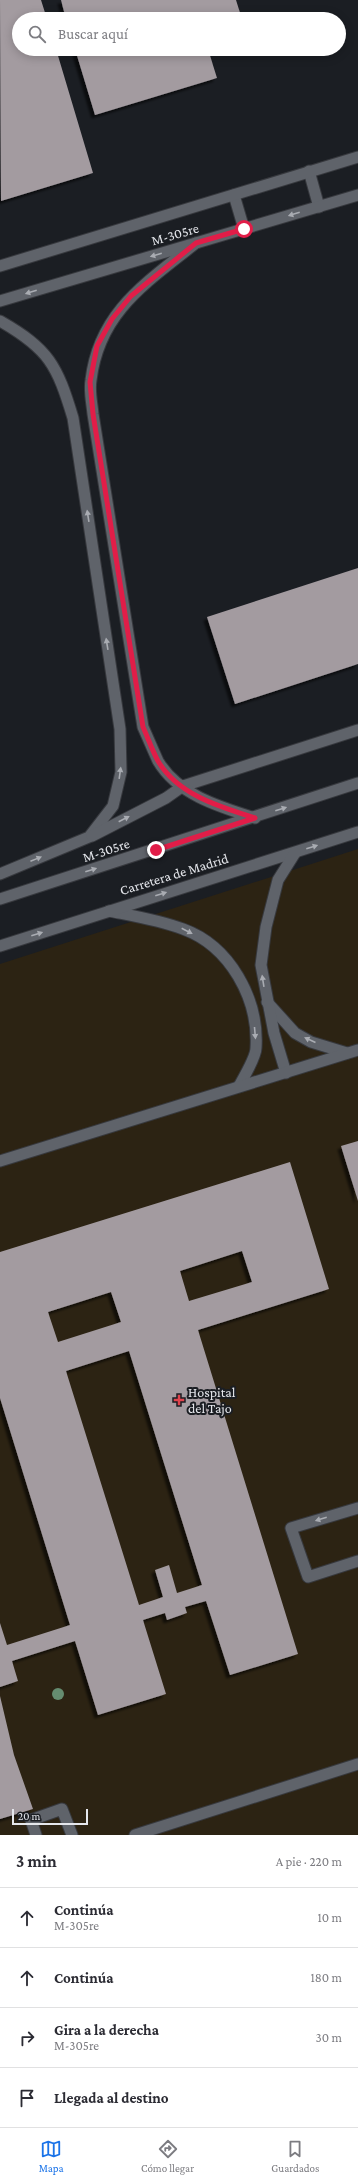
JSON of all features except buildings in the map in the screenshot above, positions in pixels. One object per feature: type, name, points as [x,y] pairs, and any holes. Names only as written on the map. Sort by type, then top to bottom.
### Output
[{"type":"main road","points":[[0,266],[358,157]]},
{"type":"main road","points":[[309,171],[319,207]]},
{"type":"main road","points":[[234,195],[244,229]]},
{"type":"main road","name":"M-305re","points":[[0,301],[358,195]]},
{"type":"main road","points":[[196,243],[131,296],[112,319],[97,346],[90,382],[93,414],[143,727],[159,761],[169,775],[197,796],[210,803],[255,818]]},
{"type":"main road","points":[[0,321],[26,336],[49,358],[63,386],[73,418],[120,729],[122,772],[113,806],[89,837]]},
{"type":"main road","points":[[0,874],[89,837],[166,798],[183,786],[358,730]]},
{"type":"main road","name":"M-305re","points":[[0,899],[255,818],[358,783]]},
{"type":"main road","name":"Carretera de Madrid","points":[[0,946],[109,910],[295,853],[358,832]]},
{"type":"main road","points":[[286,1073],[266,1001],[261,965],[266,927],[278,880],[295,853]]},
{"type":"main road","points":[[109,910],[184,929],[211,945],[234,967],[249,998],[256,1042],[256,1049],[239,1086]]},
{"type":"main road","points":[[266,1001],[295,1033],[311,1042],[347,1053]]},
{"type":"main road","points":[[0,1161],[358,1050]]},
{"type":"main road","points":[[358,1508],[291,1528],[308,1577],[358,1561]]},
{"type":"main road","points":[[135,1835],[358,1764]]},
{"type":"main road","points":[[36,1835],[31,1820],[62,1809],[72,1835]]},
{"type":"shaded area","name":"Hospital del Tajo","points":[[358,849],[358,1835],[0,1835],[0,964]]},
{"type":"place","name":"Hospital del Tajo","points":[[179,1400]]},
{"type":"route","points":[[156,850],[255,818],[210,803],[197,796],[169,775],[159,761],[143,727],[93,414],[90,382],[97,346],[112,319],[131,296],[196,243],[244,229]]}]
